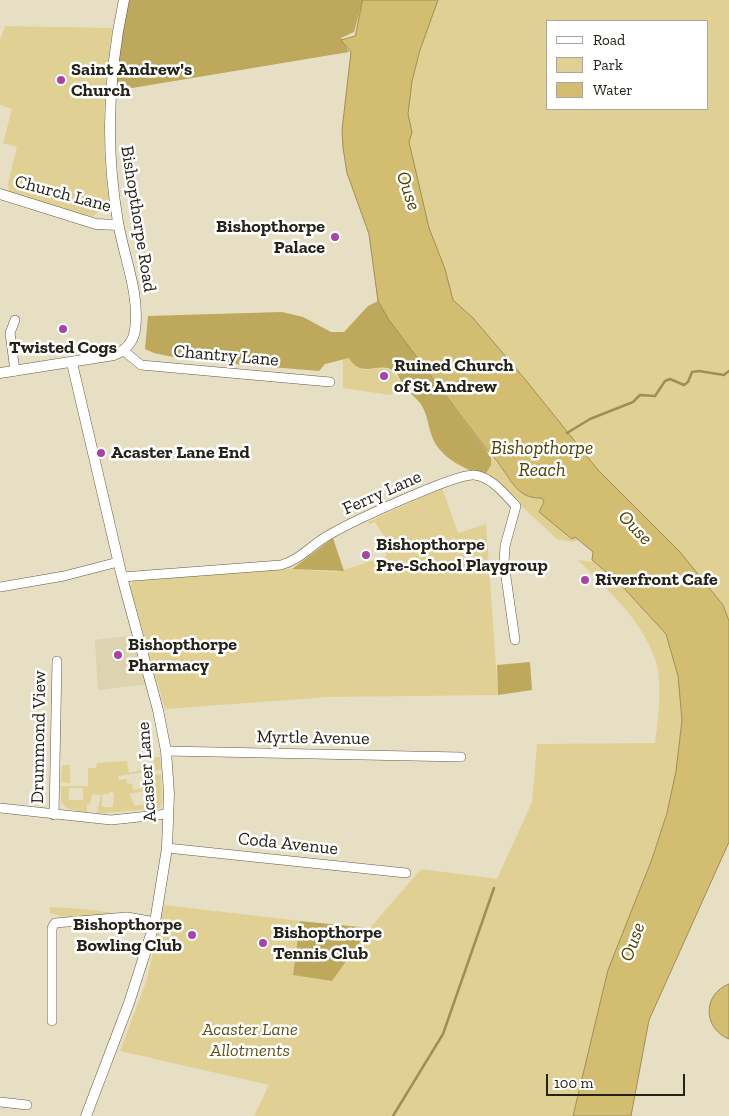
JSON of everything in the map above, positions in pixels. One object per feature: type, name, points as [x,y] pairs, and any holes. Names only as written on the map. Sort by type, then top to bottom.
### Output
[{"type":"street","name":"Bishopthorpe Road","points":[[124,0],[114,53],[109,107],[111,168],[118,225],[130,271],[136,321],[133,339],[124,351]]},
{"type":"street","name":"Church Lane","points":[[0,194],[96,224],[118,225]]},
{"type":"street","points":[[14,371],[10,333],[15,320]]},
{"type":"street","points":[[0,373],[72,363],[124,351]]},
{"type":"street","name":"Chantry Lane","points":[[124,351],[141,364],[330,382]]},
{"type":"street","name":"Acaster Lane","points":[[72,363],[118,562],[151,681],[166,751],[168,814],[167,848],[155,922],[132,996],[86,1116]]},
{"type":"street","name":"Ferry Lane","points":[[122,577],[292,562],[328,535],[421,492],[472,474],[484,477],[494,484],[516,506],[505,546],[504,563],[514,640]]},
{"type":"street","points":[[0,587],[64,576],[118,562]]},
{"type":"street","name":"Drummond View","points":[[54,815],[57,661]]},
{"type":"street","name":"Myrtle Avenue","points":[[166,751],[461,757]]},
{"type":"street","points":[[0,808],[111,820],[168,814]]},
{"type":"street","name":"Coda Avenue","points":[[167,848],[406,873]]},
{"type":"street","points":[[52,1021],[52,928],[55,923],[127,917],[155,922]]},
{"type":"street","points":[[0,1102],[27,1105]]},
{"type":"shaded area","points":[[128,0],[363,0],[354,32],[341,38],[349,52],[114,91]]},
{"type":"shaded area","points":[[378,301],[389,320],[491,457],[491,465],[485,475],[455,463],[442,452],[430,432],[423,407],[404,387],[395,372],[388,368],[359,368],[349,358],[325,364],[319,371],[187,360],[154,353],[145,349],[148,316],[282,312],[303,317],[331,332],[344,332],[368,306]]},
{"type":"shaded area","points":[[333,538],[344,571],[292,569]]},
{"type":"shaded area","points":[[143,634],[157,683],[98,690],[95,640]]},
{"type":"shaded area","points":[[530,662],[532,690],[498,695],[497,665]]},
{"type":"shaded area","points":[[300,921],[370,928],[332,981],[293,975]]},
{"type":"green space","points":[[438,0],[729,0],[729,621],[723,605],[680,552],[598,470],[473,318],[453,300],[445,269],[429,228],[409,142],[412,132],[408,114],[412,81],[420,50]]},
{"type":"green space","points":[[5,26],[113,28],[104,114],[106,180],[109,201],[93,217],[9,193],[8,183],[17,147],[3,143],[12,109],[0,105],[0,40]]},
{"type":"green space","points":[[349,358],[365,370],[389,370],[396,375],[404,387],[390,395],[343,388],[343,360]]},
{"type":"green space","points":[[491,457],[519,490],[533,497],[542,498],[544,502],[540,508],[572,539],[575,537],[578,540],[572,542],[557,539],[490,477],[485,475],[491,465]]},
{"type":"green space","points":[[442,488],[458,533],[486,524],[498,695],[329,697],[165,709],[130,586],[134,580],[292,569],[337,572],[387,556],[380,541],[385,538],[375,522],[369,524],[368,522]]},
{"type":"green space","name":"Acaster Lane Allotments","points":[[578,560],[593,562],[621,585],[666,634],[678,676],[682,720],[676,771],[667,813],[652,859],[608,970],[573,1116],[254,1116],[269,1085],[120,1051],[146,982],[164,905],[300,921],[293,974],[332,981],[370,928],[421,869],[497,879],[532,802],[537,744],[655,743],[659,678],[655,659],[649,644],[622,605]]},
{"type":"green space","points":[[155,757],[160,757],[161,770],[118,776],[119,780],[127,779],[127,783],[132,784],[133,790],[145,788],[144,781],[147,780],[147,775],[161,774],[162,803],[160,808],[97,814],[101,795],[92,794],[90,805],[87,804],[87,813],[66,808],[61,801],[61,786],[88,786],[88,768],[96,768],[97,763],[127,761],[129,773],[142,770],[141,764],[153,764]],"holes":[[[69,788],[83,788],[83,800],[69,800]],[[145,791],[147,804],[135,806],[129,794]],[[110,792],[114,793],[113,807],[102,807],[102,794],[109,794]]]},
{"type":"green space","points":[[62,765],[70,765],[70,783],[61,782]]},
{"type":"green space","points":[[50,907],[103,911],[117,914],[139,925],[144,933],[102,927],[50,913]]},
{"type":"water","name":"Bishopthorpe Reach","points":[[363,0],[438,0],[420,50],[412,81],[408,114],[412,132],[409,142],[429,228],[445,269],[453,300],[473,318],[598,470],[680,552],[723,605],[729,621],[729,842],[649,1020],[631,1116],[573,1116],[608,970],[652,859],[667,813],[676,771],[682,720],[678,676],[666,634],[621,585],[592,560],[593,552],[575,537],[572,539],[539,512],[544,502],[542,498],[528,496],[517,489],[389,320],[378,301],[369,234],[347,173],[342,130],[351,52],[341,40],[355,36]]},
{"type":"water","points":[[729,984],[729,1039],[714,1028],[709,1012],[710,1003],[714,995]]},
{"type":"waterway","points":[[567,433],[590,419],[633,402],[640,395],[655,396],[665,381],[670,379],[684,385],[688,382],[692,372],[699,371],[724,375],[729,371]]},
{"type":"waterway","points":[[393,1116],[443,1034],[494,888]]},
{"type":"place","name":"Saint Andrew's Church","points":[[61,80]]},
{"type":"place","name":"Bishopthorpe Palace","points":[[335,237]]},
{"type":"place","name":"Twisted Cogs","points":[[63,329]]},
{"type":"place","name":"Ruined Church of St Andrew","points":[[384,376]]},
{"type":"place","name":"Acaster Lane End","points":[[101,453]]},
{"type":"place","name":"Bishopthorpe Pre-School Playgroup","points":[[366,555]]},
{"type":"place","name":"Riverfront Cafe","points":[[585,580]]},
{"type":"place","name":"Bishopthorpe Pharmacy","points":[[118,655]]},
{"type":"place","name":"Bishopthorpe Bowling Club","points":[[192,935]]},
{"type":"place","name":"Bishopthorpe Tennis Club","points":[[263,943]]},
{"type":"water label","name":"Ouse","points":[[408,191]]},
{"type":"water label","name":"Ouse","points":[[635,528]]},
{"type":"water label","name":"Ouse","points":[[633,942]]}]
